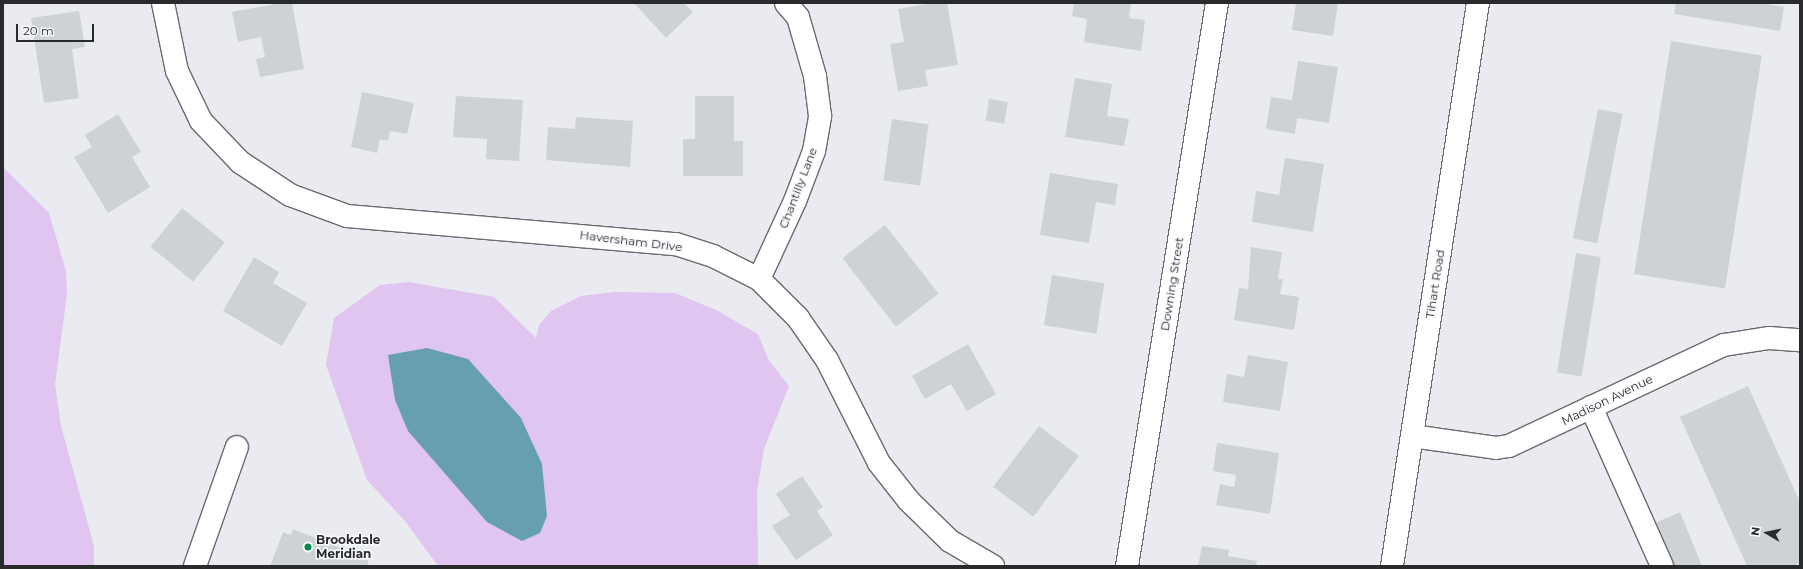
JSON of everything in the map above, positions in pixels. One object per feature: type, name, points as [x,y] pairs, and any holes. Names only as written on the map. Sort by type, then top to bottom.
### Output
[{"type":"street","name":"Haversham Drive","points":[[163,3],[177,71],[201,120],[240,162],[263,180],[290,195],[347,216],[676,244],[713,256],[758,279],[798,318],[826,360],[879,463],[908,500],[950,541],[993,566]]},
{"type":"street","name":"Chantilly Lane","points":[[758,279],[795,201],[814,151],[820,116],[815,76],[800,24],[786,3]]},
{"type":"street","name":"Downing Street","points":[[1127,566],[1217,3]]},
{"type":"street","name":"Tihart Road","points":[[1392,566],[1478,3]]},
{"type":"street","name":"Madison Avenue","points":[[1412,436],[1496,448],[1509,446],[1724,345],[1769,338],[1800,340]]},
{"type":"street","points":[[1591,407],[1662,566]]},
{"type":"street","points":[[195,566],[237,447]]},
{"type":"shaded area","points":[[3,167],[49,213],[66,271],[67,294],[55,384],[61,426],[94,546],[94,566],[3,566]]},
{"type":"shaded area","points":[[409,282],[494,297],[536,338],[539,325],[551,311],[581,296],[615,292],[675,293],[716,310],[758,334],[768,359],[789,386],[764,449],[757,491],[758,566],[438,566],[405,521],[367,480],[326,365],[334,318],[380,285]]},
{"type":"water","points":[[427,348],[468,359],[521,418],[542,464],[547,516],[540,533],[522,541],[487,522],[408,431],[395,400],[388,355]]},
{"type":"building","points":[[281,3],[292,3],[304,69],[260,77],[256,59],[265,57],[261,37],[238,42],[232,12]]},
{"type":"building","points":[[634,3],[684,3],[693,12],[666,38]]},
{"type":"building","points":[[932,3],[947,3],[958,65],[925,70],[928,86],[898,91],[890,44],[904,42],[898,9]]},
{"type":"building","points":[[1074,3],[1131,3],[1129,18],[1145,20],[1141,51],[1084,42],[1087,19],[1072,16]]},
{"type":"building","points":[[1296,3],[1338,3],[1333,36],[1292,30]]},
{"type":"building","points":[[1676,3],[1761,3],[1784,7],[1780,31],[1674,14]]},
{"type":"building","points":[[79,11],[85,47],[72,49],[79,98],[44,103],[31,18]]},
{"type":"building","points":[[1671,41],[1762,55],[1725,288],[1634,274]]},
{"type":"building","points":[[1298,61],[1338,67],[1329,123],[1297,118],[1295,134],[1266,129],[1271,97],[1292,100]]},
{"type":"building","points":[[1075,78],[1112,84],[1107,116],[1129,119],[1124,146],[1065,137]]},
{"type":"building","points":[[362,92],[414,103],[407,134],[390,131],[388,141],[380,139],[377,153],[351,147]]},
{"type":"building","points":[[456,96],[523,100],[519,161],[486,159],[487,139],[453,137]]},
{"type":"building","points":[[695,96],[734,96],[734,141],[743,141],[743,176],[683,176],[683,139],[695,139]]},
{"type":"building","points":[[989,99],[1008,102],[1004,124],[986,121]]},
{"type":"building","points":[[1598,109],[1623,114],[1597,243],[1573,239]]},
{"type":"building","points":[[118,114],[141,152],[132,157],[150,187],[108,213],[74,157],[92,147],[85,135]]},
{"type":"building","points":[[576,117],[633,121],[630,167],[546,160],[548,127],[575,129]]},
{"type":"building","points":[[892,119],[929,124],[920,186],[883,180]]},
{"type":"building","points":[[1285,158],[1324,164],[1313,232],[1252,222],[1256,191],[1279,195]]},
{"type":"building","points":[[1050,173],[1118,184],[1115,205],[1096,202],[1089,243],[1040,235]]},
{"type":"building","points":[[182,208],[225,243],[193,281],[151,247]]},
{"type":"building","points":[[885,225],[939,294],[896,327],[842,258]]},
{"type":"building","points":[[1251,247],[1282,252],[1278,279],[1283,279],[1280,294],[1299,297],[1294,330],[1234,320],[1239,288],[1248,289]]},
{"type":"building","points":[[1576,253],[1601,257],[1582,376],[1557,373]]},
{"type":"building","points":[[254,257],[279,272],[273,283],[307,303],[282,346],[223,311]]},
{"type":"building","points":[[1052,275],[1104,283],[1096,334],[1044,325]]},
{"type":"building","points":[[968,344],[996,394],[967,411],[951,384],[925,399],[912,376]]},
{"type":"building","points":[[1248,355],[1288,362],[1280,411],[1223,402],[1227,374],[1244,377]]},
{"type":"building","points":[[1748,386],[1800,502],[1800,563],[1793,566],[1747,566],[1680,417]]},
{"type":"building","points":[[1039,426],[1079,456],[1033,517],[993,487]]},
{"type":"building","points":[[1217,443],[1279,453],[1270,514],[1216,505],[1220,484],[1234,487],[1236,475],[1213,471]]},
{"type":"building","points":[[802,476],[823,507],[817,511],[833,535],[796,560],[772,526],[790,515],[776,494]]},
{"type":"building","points":[[1680,512],[1702,566],[1674,566],[1655,523]]},
{"type":"building","name":"Brookdale Meridian","points":[[293,529],[369,559],[367,566],[270,566],[283,532],[291,535]]},
{"type":"building","points":[[1202,546],[1229,550],[1228,556],[1257,561],[1256,566],[1198,566]]},
{"type":"place","name":"Brookdale Meridian","points":[[308,547]]}]
